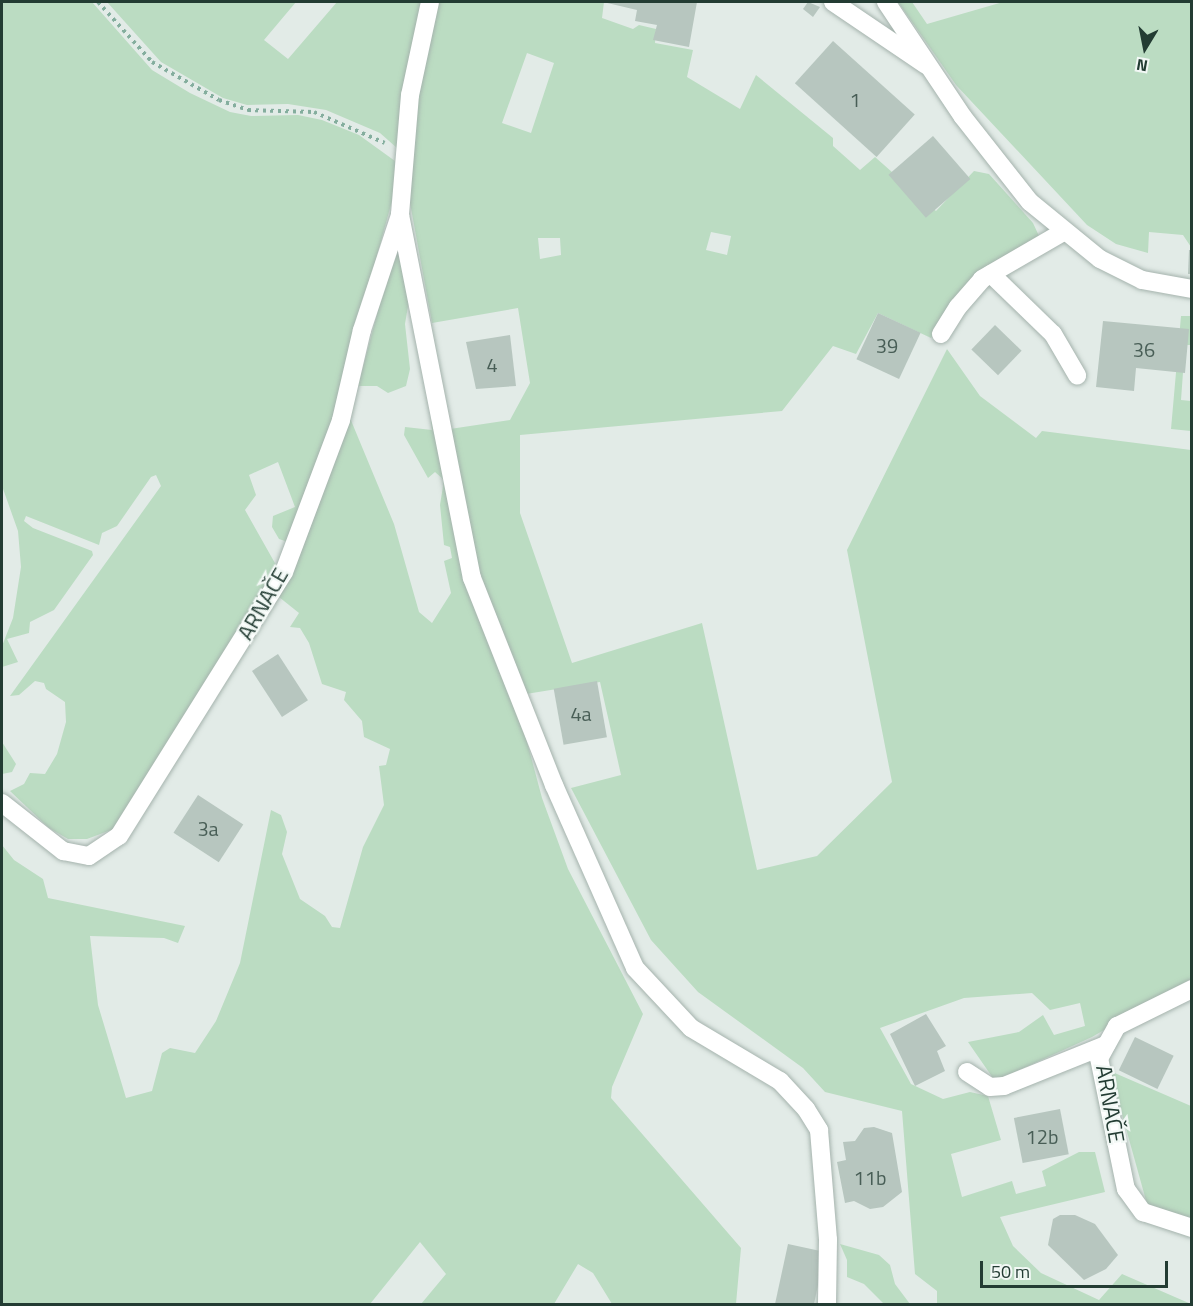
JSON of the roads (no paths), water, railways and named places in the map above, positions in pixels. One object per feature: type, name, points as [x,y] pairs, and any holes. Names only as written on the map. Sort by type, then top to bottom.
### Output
[{"type":"street","points":[[430,2],[411,95],[400,215],[472,578],[515,689],[635,968],[691,1028],[780,1081],[806,1109],[819,1131],[828,1240],[827,1305]]},
{"type":"street","points":[[833,2],[926,64]]},
{"type":"street","points":[[886,2],[926,64],[1001,169],[1063,232],[1100,259],[1142,280],[1191,289]]},
{"type":"street","name":"ARNAČE","points":[[2,803],[63,851],[89,856],[119,836],[284,572],[342,420],[362,330],[400,215]]},
{"type":"street","points":[[941,334],[958,307],[991,274],[1063,232]]},
{"type":"street","points":[[991,274],[1053,334],[1077,375]]},
{"type":"street","name":"ARNAČE","points":[[1191,989],[1117,1026],[1100,1058],[1126,1189],[1143,1212],[1191,1228]]},
{"type":"street","points":[[967,1072],[990,1087],[1004,1086],[1106,1045]]}]
